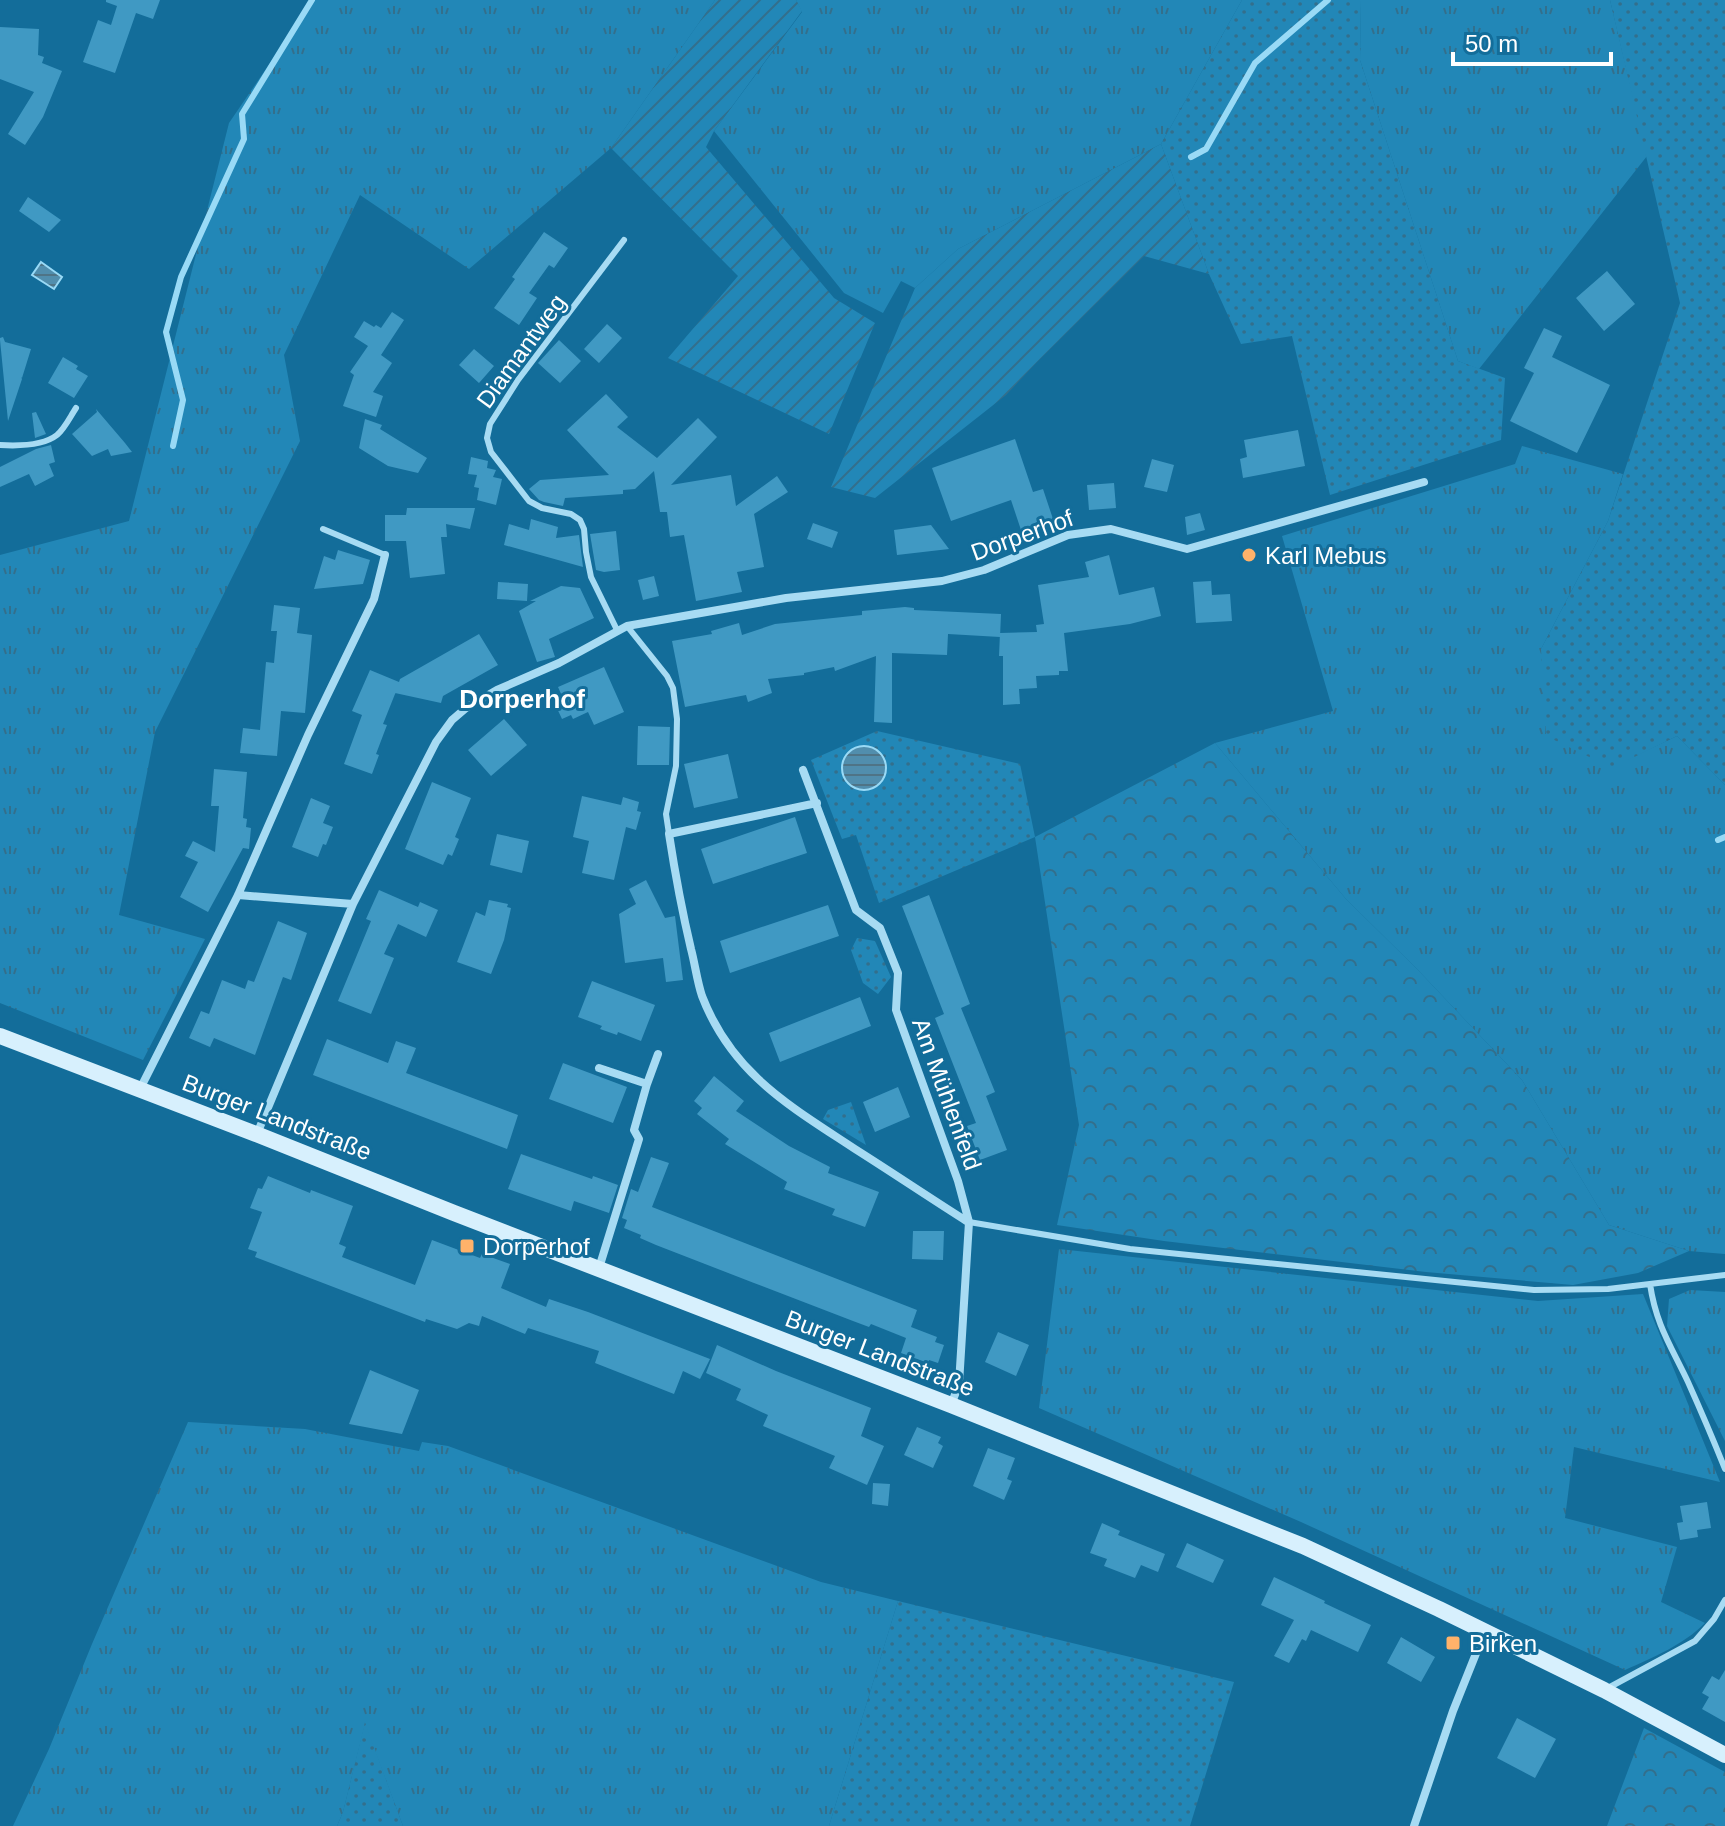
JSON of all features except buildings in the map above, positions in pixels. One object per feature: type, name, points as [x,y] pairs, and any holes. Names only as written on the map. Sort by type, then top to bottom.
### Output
[{"type":"main road","name":"Burger Landstraße","points":[[0,1036],[951,1405],[1303,1546],[1485,1631],[1725,1755]]},
{"type":"street","name":"Dorperhof","points":[[256,1134],[353,904],[436,742],[452,720],[466,708],[497,690],[559,663],[627,626],[786,598],[952,579],[984,570],[1068,535],[1111,529],[1187,549],[1424,482]]},
{"type":"street","points":[[140,1089],[238,895],[308,735],[374,599],[385,555]]},
{"type":"street","name":"Am Mühlenfeld","points":[[803,770],[856,910],[880,928],[898,973],[896,1010],[958,1181],[969,1222],[959,1384],[951,1405]]},
{"type":"street","points":[[817,803],[669,834],[683,917],[701,994],[719,1030],[740,1061],[782,1101],[969,1222]]},
{"type":"street","points":[[238,895],[353,904]]},
{"type":"street","points":[[599,1268],[639,1139],[634,1130],[658,1054]]},
{"type":"street","points":[[599,1068],[647,1084]]},
{"type":"street","points":[[1414,1826],[1453,1711],[1485,1631]]},
{"type":"lane","name":"Diamantweg","points":[[617,630],[591,577],[580,520],[571,514],[542,508],[529,501],[491,452],[487,438],[490,424],[518,380],[624,240]]},
{"type":"lane","points":[[0,445],[23,445],[50,439],[76,408]]},
{"type":"lane","points":[[323,529],[385,555]]},
{"type":"lane","points":[[627,626],[660,666],[673,688],[677,719],[676,766],[666,814],[669,834]]},
{"type":"lane","points":[[969,1222],[1130,1249],[1500,1287],[1567,1291],[1608,1289],[1725,1275]]},
{"type":"lane","points":[[1650,1284],[1656,1315],[1667,1343],[1690,1386],[1725,1469]]},
{"type":"lane","points":[[1604,1690],[1695,1641],[1725,1600]]},
{"type":"green space","points":[[313,0],[715,0],[611,148],[469,269],[360,195],[284,355],[300,441],[155,732],[119,915],[205,939],[143,1060],[0,1003],[0,555],[129,521],[229,123]]},
{"type":"green space","points":[[715,0],[796,0],[802,11],[714,131],[706,147],[834,298],[875,323],[829,434],[668,358],[738,276],[611,148]]},
{"type":"green space","points":[[796,0],[1242,0],[1161,144],[958,249],[915,288],[901,281],[883,313],[844,293],[714,131],[802,12]]},
{"type":"green space","points":[[1242,0],[1361,0],[1360,60],[1458,361],[1505,378],[1501,440],[1330,495],[1292,336],[1241,344],[1209,274],[1161,144]]},
{"type":"green space","points":[[1361,0],[1610,0],[1647,156],[1479,369],[1458,361],[1360,60]]},
{"type":"green space","points":[[1610,0],[1725,0],[1725,785],[1677,736],[1612,768],[1546,736],[1541,649],[1608,521],[1680,303]]},
{"type":"green space","points":[[1161,144],[1209,274],[1144,256],[1006,395],[875,498],[831,487],[915,288],[958,249]]},
{"type":"green space","points":[[1522,446],[1623,474],[1608,521],[1541,649],[1612,767],[1677,736],[1725,785],[1725,1254],[1689,1251],[1609,1225],[1522,1080],[1346,899],[1215,743],[1333,711],[1282,536],[1515,464]]},
{"type":"green space","points":[[877,731],[1020,764],[1035,837],[879,903],[856,835],[842,839],[811,760]]},
{"type":"green space","points":[[1215,743],[1346,899],[1522,1080],[1609,1225],[1689,1251],[1638,1273],[1573,1285],[1426,1272],[1057,1225],[1079,1125],[1035,837]]},
{"type":"green space","points":[[857,938],[875,941],[891,977],[878,994],[863,983],[851,950]]},
{"type":"green space","points":[[851,1102],[866,1145],[823,1119],[828,1110]]},
{"type":"green space","points":[[1059,1249],[1538,1301],[1643,1294],[1720,1482],[1574,1447],[1565,1518],[1677,1547],[1661,1602],[1705,1623],[1678,1644],[1625,1670],[1301,1522],[1039,1408]]},
{"type":"green space","points":[[1690,1290],[1725,1292],[1725,1441],[1667,1326],[1669,1299]]},
{"type":"green space","points":[[188,1422],[305,1429],[419,1451],[422,1442],[448,1446],[821,1582],[898,1601],[829,1826],[403,1826],[365,1724],[337,1826],[13,1826],[49,1749]]},
{"type":"green space","points":[[898,1601],[1234,1682],[1190,1826],[829,1826]]},
{"type":"green space","points":[[365,1722],[403,1826],[337,1826]]},
{"type":"green space","points":[[1644,1728],[1725,1772],[1725,1826],[1607,1826]]},
{"type":"shaded area","points":[[41,262],[62,277],[54,289],[32,275]]},
{"type":"shaded area","points":[[864,746],[880,752],[886,768],[880,784],[864,790],[848,784],[842,768],[848,752]]},
{"type":"waterway","points":[[173,446],[183,400],[166,332],[181,277],[244,139],[242,114],[312,0]]},
{"type":"waterway","points":[[1191,157],[1206,149],[1255,63],[1328,0]]},
{"type":"waterway","points":[[1718,840],[1725,837]]},
{"type":"place","name":"Karl Mebus","points":[[1249,555]]},
{"type":"place","name":"Dorperhof","points":[[467,1246]]},
{"type":"place","name":"Birken","points":[[1453,1643]]},
{"type":"district","name":"Dorperhof","points":[[522,699]]}]
